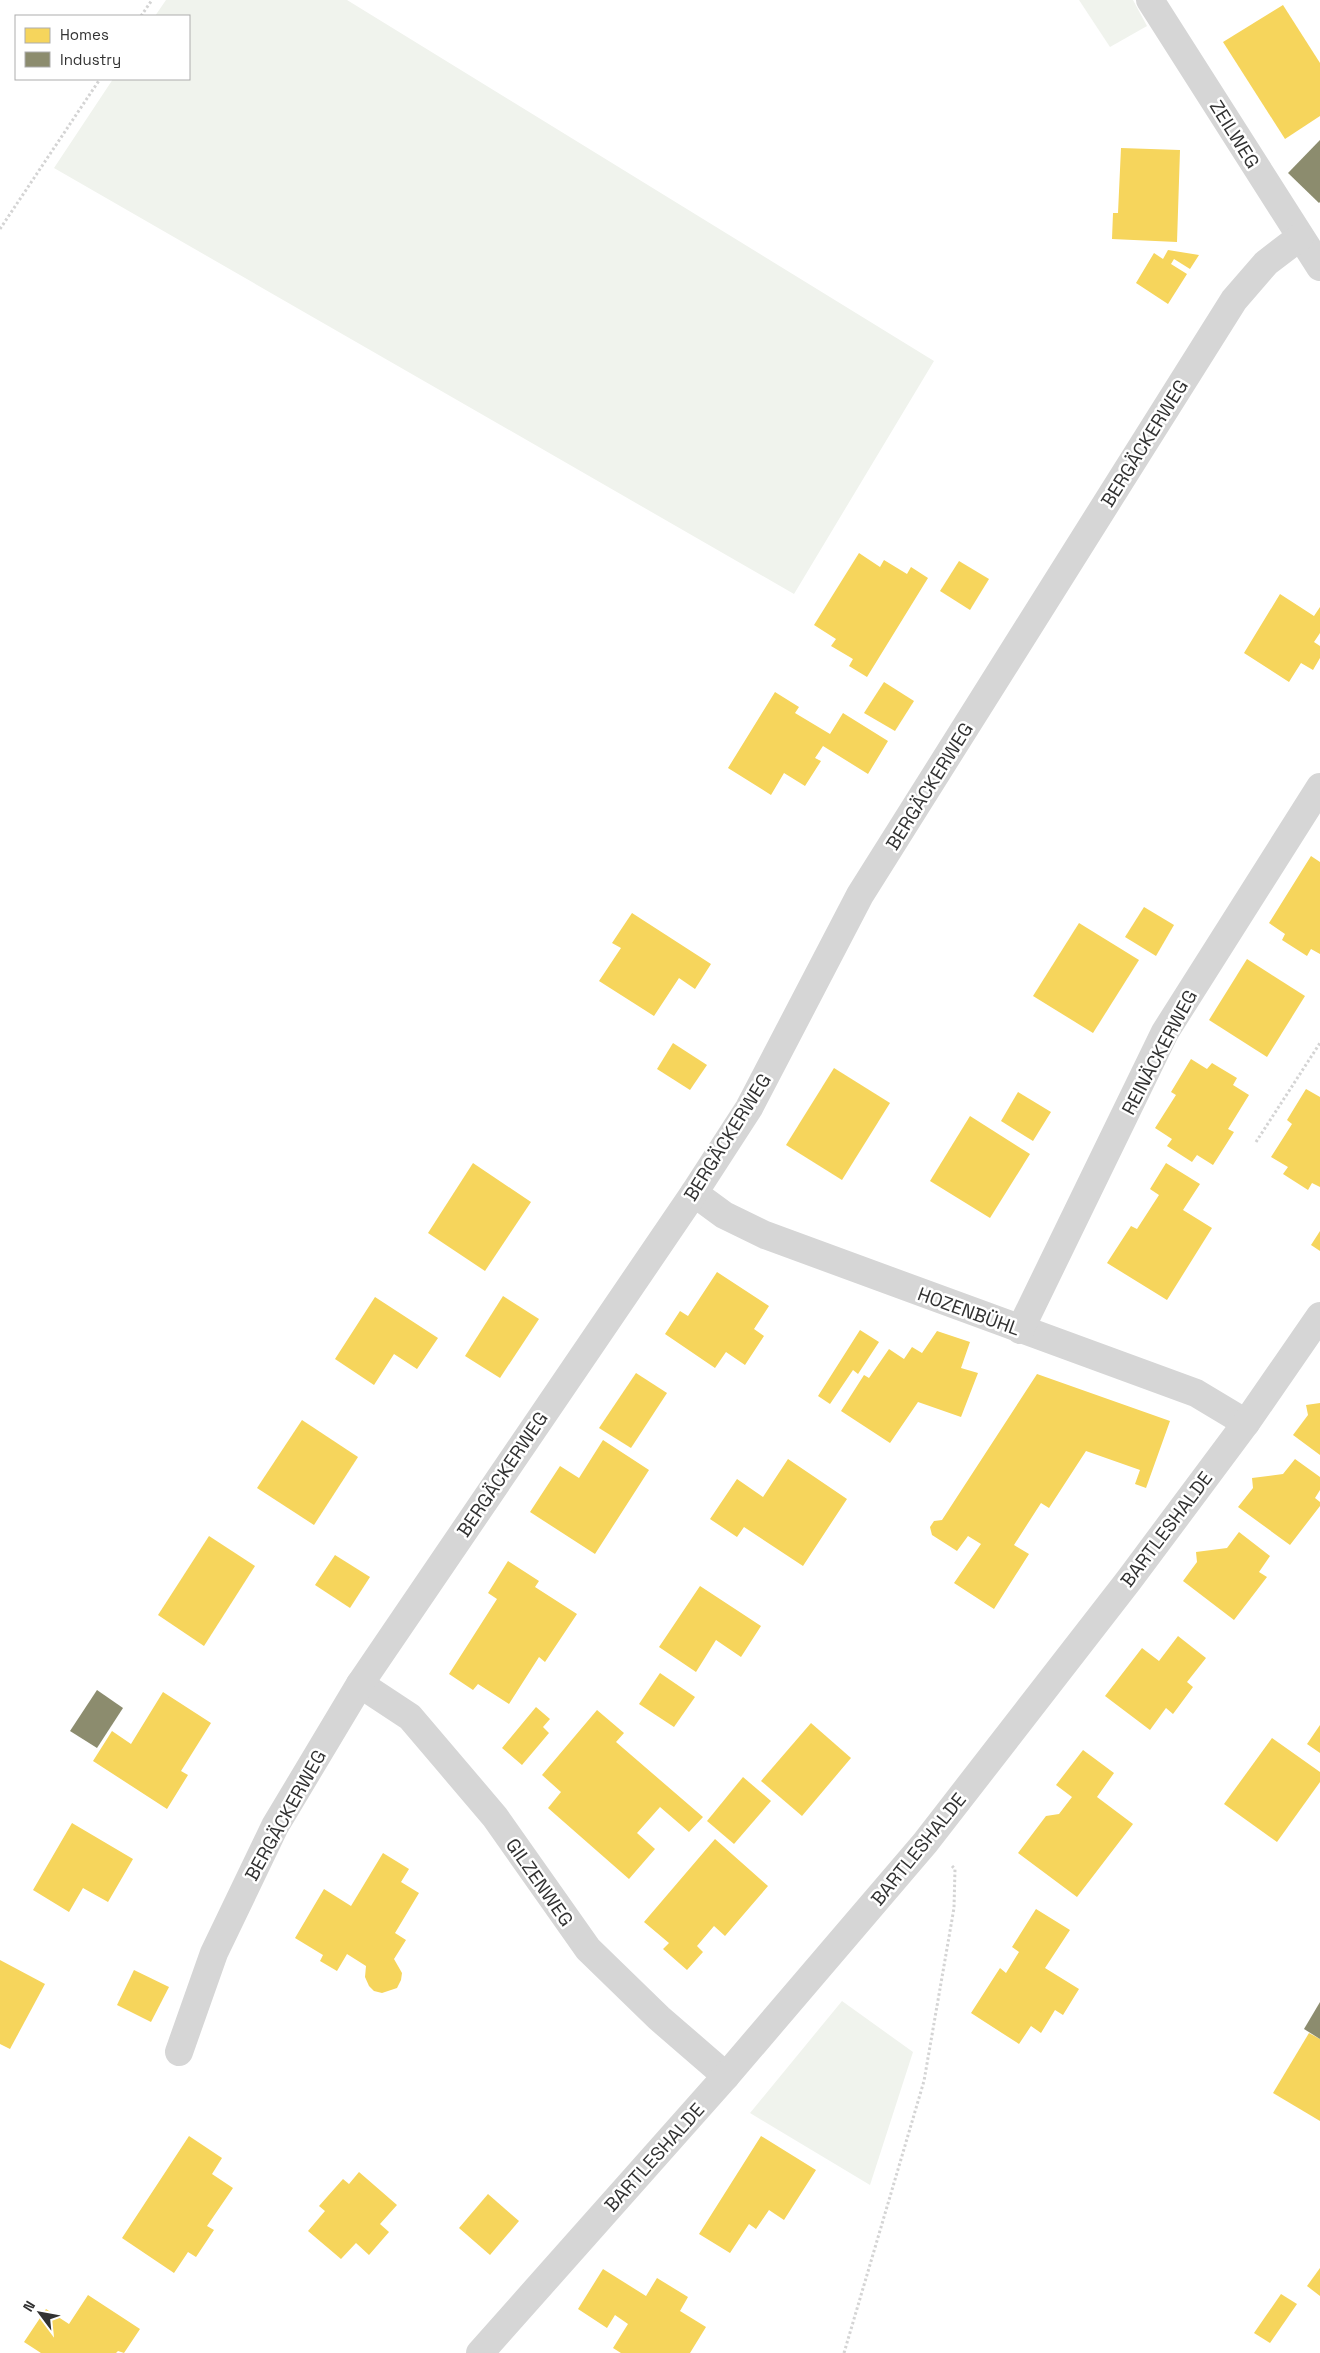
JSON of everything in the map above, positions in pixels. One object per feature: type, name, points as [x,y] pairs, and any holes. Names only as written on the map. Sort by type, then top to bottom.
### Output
[{"type":"street","name":"ZEILWEG","points":[[1150,0],[1320,267]]},
{"type":"street","name":"BERGÄCKERWEG","points":[[179,2052],[214,1953],[275,1826],[360,1684],[694,1193],[748,1108],[860,895],[1234,300],[1266,263],[1300,237]]},
{"type":"street","name":"REINÄCKERWEG","points":[[1020,1330],[1165,1032],[1320,787]]},
{"type":"street","name":"HOZENBÜHL","points":[[694,1193],[724,1215],[764,1235],[1196,1394],[1246,1423]]},
{"type":"street","name":"BARTLESHALDE","points":[[480,2353],[726,2076],[925,1843],[1129,1580],[1246,1423],[1320,1316]]},
{"type":"street","name":"GILZENWEG","points":[[360,1684],[410,1717],[495,1817],[588,1949],[659,2018],[726,2076]]},
{"type":"path","points":[[142,15],[152,0]]},
{"type":"path","points":[[0,229],[99,80]]},
{"type":"path","points":[[1256,1142],[1320,1044]]},
{"type":"path","points":[[844,2353],[924,2081],[954,1908],[954,1869],[925,1843]]},
{"type":"shaded area","points":[[166,0],[347,0],[934,361],[794,594],[54,168],[112,80],[190,80],[190,15],[156,15]]},
{"type":"shaded area","points":[[1079,0],[1133,0],[1147,26],[1110,47]]},
{"type":"shaded area","points":[[842,2001],[913,2052],[870,2185],[750,2113]]},
{"type":"building: Homes","points":[[1283,5],[1320,63],[1320,116],[1285,139],[1223,42]]},
{"type":"building: Homes","points":[[1121,148],[1180,150],[1177,242],[1112,239],[1113,213],[1118,213]]},
{"type":"building: Homes","points":[[1168,250],[1199,255],[1190,269],[1174,259],[1171,264],[1187,274],[1168,304],[1136,283],[1154,253],[1163,259]]},
{"type":"building: Homes","points":[[859,553],[880,567],[884,560],[907,574],[911,567],[928,578],[867,677],[849,666],[853,659],[831,646],[836,639],[814,625]]},
{"type":"building: Homes","points":[[959,561],[989,579],[970,610],[940,591]]},
{"type":"building: Homes","points":[[1280,594],[1314,616],[1320,607],[1320,633],[1314,642],[1320,646],[1320,658],[1313,670],[1301,663],[1289,682],[1244,653]]},
{"type":"building: Homes","points":[[884,682],[914,701],[895,731],[864,713]]},
{"type":"building: Homes","points":[[775,692],[799,707],[795,713],[830,734],[843,713],[888,741],[868,774],[823,746],[815,758],[821,761],[805,786],[784,773],[771,795],[728,768]]},
{"type":"building: Homes","points":[[1311,856],[1320,862],[1320,954],[1311,949],[1307,956],[1282,940],[1285,934],[1269,923]]},
{"type":"building: Homes","points":[[1144,907],[1174,925],[1156,956],[1125,937]]},
{"type":"building: Homes","points":[[632,913],[711,964],[695,989],[679,978],[654,1016],[599,981],[621,948],[612,943]]},
{"type":"building: Homes","points":[[1079,923],[1139,960],[1093,1033],[1033,996]]},
{"type":"building: Homes","points":[[1247,959],[1305,996],[1267,1057],[1209,1020]]},
{"type":"building: Homes","points":[[673,1043],[707,1065],[690,1090],[657,1069]]},
{"type":"building: Homes","points":[[1191,1059],[1207,1069],[1212,1063],[1237,1078],[1233,1085],[1249,1095],[1228,1129],[1234,1132],[1213,1165],[1197,1155],[1192,1162],[1167,1146],[1172,1139],[1155,1128],[1176,1095],[1171,1092]]},
{"type":"building: Homes","points":[[834,1068],[890,1103],[842,1180],[786,1145]]},
{"type":"building: Homes","points":[[1306,1089],[1320,1097],[1320,1187],[1312,1183],[1308,1190],[1283,1174],[1288,1167],[1271,1157],[1292,1124],[1287,1120]]},
{"type":"building: Homes","points":[[1018,1092],[1051,1112],[1033,1141],[1001,1121]]},
{"type":"building: Homes","points":[[970,1116],[1030,1154],[990,1218],[930,1181]]},
{"type":"building: Homes","points":[[473,1163],[531,1202],[485,1271],[428,1233]]},
{"type":"building: Homes","points":[[1166,1163],[1200,1184],[1183,1210],[1212,1228],[1167,1300],[1107,1263],[1131,1226],[1137,1229],[1159,1195],[1150,1189]]},
{"type":"building: Homes","points":[[1320,1231],[1320,1251],[1311,1245]]},
{"type":"building: Homes","points":[[717,1272],[769,1306],[754,1329],[764,1336],[745,1365],[726,1352],[715,1368],[665,1334],[680,1311],[688,1316]]},
{"type":"building: Homes","points":[[503,1296],[539,1319],[500,1378],[465,1356]]},
{"type":"building: Homes","points":[[375,1297],[438,1338],[417,1369],[394,1354],[374,1385],[335,1359]]},
{"type":"building: Homes","points":[[860,1330],[879,1342],[858,1374],[853,1370],[830,1404],[818,1396]]},
{"type":"building: Homes","points":[[937,1331],[970,1342],[961,1368],[978,1373],[961,1417],[918,1402],[890,1443],[841,1411],[864,1375],[869,1378],[889,1349],[904,1359],[912,1347],[922,1353]]},
{"type":"building: Homes","points":[[636,1373],[667,1393],[631,1448],[599,1428]]},
{"type":"building: Homes","points":[[1037,1374],[1170,1421],[1146,1488],[1135,1484],[1140,1470],[1086,1451],[1049,1508],[1041,1503],[1014,1545],[1029,1554],[994,1609],[954,1583],[981,1544],[968,1536],[957,1551],[932,1535],[930,1527],[934,1521],[942,1520]]},
{"type":"building: Homes","points":[[1320,1403],[1320,1455],[1293,1435],[1308,1415],[1306,1405]]},
{"type":"building: Homes","points":[[302,1420],[358,1457],[314,1525],[257,1488]]},
{"type":"building: Homes","points":[[603,1440],[649,1470],[595,1554],[530,1512],[560,1466],[579,1478]]},
{"type":"building: Homes","points":[[788,1459],[847,1499],[803,1566],[744,1527],[737,1537],[710,1519],[737,1479],[763,1497]]},
{"type":"building: Homes","points":[[1295,1459],[1320,1477],[1320,1490],[1315,1498],[1320,1502],[1320,1506],[1290,1545],[1238,1507],[1253,1488],[1252,1478],[1283,1474]]},
{"type":"building: Homes","points":[[1239,1532],[1270,1556],[1259,1572],[1267,1577],[1234,1620],[1183,1581],[1197,1562],[1196,1552],[1227,1548]]},
{"type":"building: Homes","points":[[209,1536],[255,1566],[204,1646],[158,1615]]},
{"type":"building: Homes","points":[[335,1555],[370,1577],[350,1608],[315,1585]]},
{"type":"building: Homes","points":[[508,1561],[539,1581],[535,1587],[577,1614],[545,1662],[539,1657],[509,1704],[478,1684],[473,1690],[449,1674],[497,1599],[488,1593]]},
{"type":"building: Homes","points":[[700,1586],[761,1626],[741,1657],[716,1640],[696,1672],[659,1647]]},
{"type":"building: Homes","points":[[1178,1636],[1206,1658],[1187,1682],[1193,1687],[1173,1714],[1166,1708],[1150,1730],[1105,1696],[1142,1648],[1159,1661]]},
{"type":"building: Homes","points":[[660,1673],[695,1697],[674,1727],[639,1704]]},
{"type":"building: Homes","points":[[163,1692],[211,1723],[181,1771],[188,1775],[167,1809],[93,1761],[112,1731],[131,1744]]},
{"type":"building: Homes","points":[[536,1707],[550,1719],[543,1727],[549,1733],[522,1765],[502,1748]]},
{"type":"building: Homes","points":[[597,1710],[624,1733],[616,1742],[703,1817],[689,1832],[660,1807],[637,1833],[655,1849],[629,1879],[548,1808],[561,1792],[542,1775]]},
{"type":"building: Homes","points":[[811,1723],[851,1758],[802,1816],[761,1781]]},
{"type":"building: Homes","points":[[1320,1725],[1320,1753],[1307,1744]]},
{"type":"building: Homes","points":[[1272,1738],[1320,1772],[1320,1782],[1277,1842],[1224,1804]]},
{"type":"building: Homes","points":[[1083,1750],[1114,1773],[1097,1797],[1133,1824],[1077,1897],[1018,1853],[1046,1816],[1059,1814],[1072,1797],[1056,1785]]},
{"type":"building: Homes","points":[[743,1777],[771,1801],[734,1844],[707,1821]]},
{"type":"building: Homes","points":[[72,1823],[133,1859],[108,1902],[83,1888],[69,1912],[33,1890]]},
{"type":"building: Homes","points":[[715,1839],[768,1886],[725,1936],[714,1926],[697,1946],[703,1952],[687,1970],[663,1949],[669,1943],[644,1922]]},
{"type":"building: Homes","points":[[383,1853],[409,1869],[401,1882],[419,1893],[395,1933],[406,1940],[394,1959],[402,1973],[401,1980],[397,1988],[382,1993],[374,1991],[369,1986],[365,1977],[366,1966],[347,1954],[337,1971],[320,1961],[323,1955],[295,1938],[324,1889],[351,1906]]},
{"type":"building: Homes","points":[[1036,1909],[1070,1930],[1045,1968],[1079,1989],[1063,2015],[1055,2010],[1041,2033],[1031,2026],[1019,2044],[971,2013],[1000,1968],[1006,1973],[1019,1952],[1012,1947]]},
{"type":"building: Homes","points":[[0,1960],[45,1984],[10,2049],[0,2044]]},
{"type":"building: Homes","points":[[134,1970],[169,1987],[151,2022],[117,2005]]},
{"type":"building: Homes","points":[[1309,2033],[1320,2039],[1320,2121],[1273,2093]]},
{"type":"building: Homes","points":[[189,2136],[222,2158],[212,2174],[233,2188],[207,2226],[214,2230],[196,2257],[188,2252],[174,2273],[122,2238]]},
{"type":"building: Homes","points":[[761,2136],[816,2170],[784,2220],[769,2210],[756,2229],[749,2224],[730,2253],[699,2234]]},
{"type":"building: Homes","points":[[359,2172],[397,2205],[380,2224],[389,2232],[369,2255],[356,2243],[341,2259],[308,2231],[325,2211],[319,2206],[343,2179],[349,2184]]},
{"type":"building: Homes","points":[[488,2194],[519,2221],[490,2255],[459,2228]]},
{"type":"building: Homes","points":[[1320,2268],[1320,2296],[1307,2286]]},
{"type":"building: Homes","points":[[603,2269],[646,2296],[657,2278],[688,2297],[680,2311],[706,2327],[690,2353],[621,2353],[613,2348],[628,2324],[615,2315],[607,2328],[578,2309]]},
{"type":"building: Homes","points":[[1281,2294],[1297,2304],[1270,2343],[1254,2333]]},
{"type":"building: Homes","points":[[88,2295],[140,2329],[124,2353],[118,2351],[116,2353],[41,2353],[24,2342],[46,2309],[69,2324]]},
{"type":"building: Industry","points":[[1320,140],[1320,202],[1319,203],[1288,173]]},
{"type":"building: Industry","points":[[97,1690],[123,1708],[97,1748],[70,1731]]},
{"type":"building: Industry","points":[[1320,2002],[1320,2039],[1304,2029]]}]
